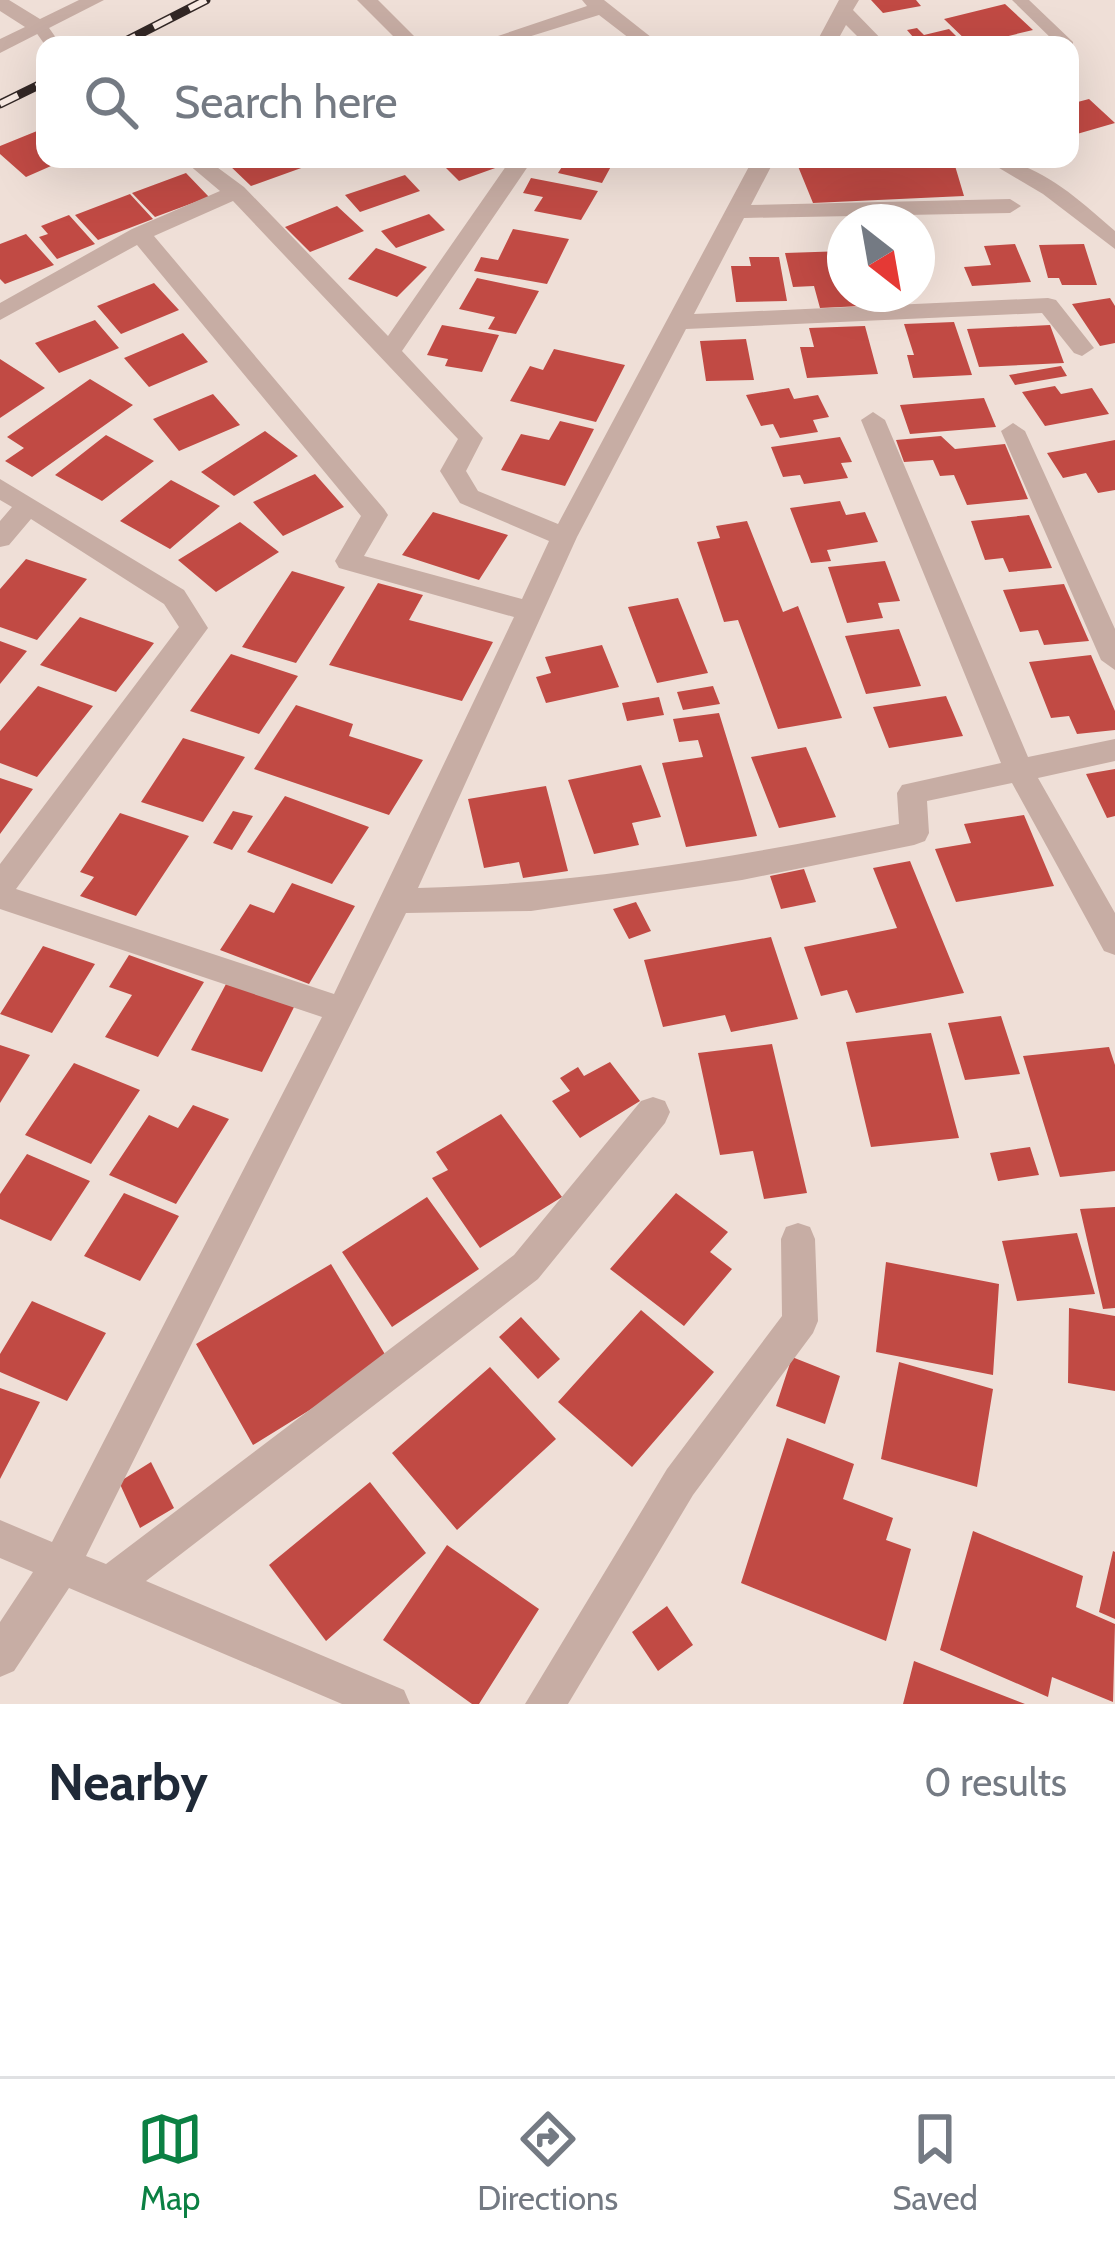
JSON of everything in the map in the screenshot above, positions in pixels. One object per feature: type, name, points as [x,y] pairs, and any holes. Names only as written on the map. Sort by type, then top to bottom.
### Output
[{"type":"street","points":[[0,3],[47,36],[94,0]]},
{"type":"street","points":[[367,0],[404,36]]},
{"type":"street","points":[[506,36],[597,4],[639,36]]},
{"type":"street","points":[[830,36],[846,6],[870,36]]},
{"type":"street","points":[[0,47],[36,39]]},
{"type":"street","points":[[205,168],[236,191],[471,438],[453,471],[469,497],[564,537]]},
{"type":"street","points":[[389,352],[516,168]]},
{"type":"street","points":[[0,1657],[61,1565],[397,901],[564,537],[759,168]]},
{"type":"street","points":[[1012,168],[1051,189],[1115,242]]},
{"type":"street","points":[[0,313],[140,234],[236,191]]},
{"type":"street","points":[[736,212],[1010,206]]},
{"type":"street","points":[[140,234],[375,515],[348,561],[532,612]]},
{"type":"street","points":[[678,322],[1048,304],[1082,348]]},
{"type":"street","points":[[873,420],[1018,768],[1115,942]]},
{"type":"street","points":[[1013,431],[1115,659]]},
{"type":"street","points":[[0,488],[174,597],[194,628],[0,892],[341,1010]]},
{"type":"street","points":[[0,538],[28,506]]},
{"type":"street","points":[[397,901],[531,898],[742,868],[914,833],[912,793],[1115,750]]},
{"type":"street","points":[[110,1585],[526,1267],[653,1112]]},
{"type":"street","points":[[545,1704],[680,1483],[800,1321],[798,1239]]},
{"type":"street","points":[[0,1539],[390,1704]]},
{"type":"lane","points":[[1020,0],[1058,36]]},
{"type":"lane","points":[[1079,56],[1086,63]]},
{"type":"building","points":[[871,0],[916,0],[921,6],[883,13]]},
{"type":"building","points":[[1005,4],[1033,30],[1008,36],[962,36],[944,19]]},
{"type":"building","points":[[917,28],[924,35],[949,29],[956,36],[912,36],[907,30]]},
{"type":"building","points":[[1089,99],[1115,123],[1079,133],[1079,102]]},
{"type":"building","points":[[36,131],[36,168],[46,168],[26,177],[0,154],[0,146]]},
{"type":"building","points":[[232,168],[301,168],[251,186]]},
{"type":"building","points":[[446,168],[495,168],[459,181]]},
{"type":"building","points":[[561,168],[610,168],[602,183],[558,173]]},
{"type":"building","points":[[799,168],[956,168],[964,196],[813,203]]},
{"type":"building","points":[[186,173],[209,197],[155,217],[132,193]]},
{"type":"building","points":[[405,175],[420,191],[360,212],[345,195]]},
{"type":"building","points":[[531,178],[598,191],[581,220],[534,211],[543,197],[523,193]]},
{"type":"building","points":[[130,194],[153,219],[98,240],[75,215]]},
{"type":"building","points":[[337,206],[364,231],[310,252],[285,227]]},
{"type":"building","points":[[429,214],[445,230],[396,248],[381,231]]},
{"type":"building","points":[[69,215],[95,244],[57,259],[39,237],[48,234],[41,226]]},
{"type":"building","points":[[513,229],[569,239],[547,284],[474,271],[481,257],[498,260]]},
{"type":"building","points":[[26,234],[54,265],[5,284],[0,279],[0,244]]},
{"type":"building","points":[[1015,244],[1031,282],[972,286],[964,267],[991,265],[984,246]]},
{"type":"building","points":[[1084,244],[1097,285],[1062,285],[1059,278],[1048,278],[1039,245]]},
{"type":"building","points":[[376,248],[427,267],[397,297],[348,279]]},
{"type":"building","points":[[827,252],[827,308],[820,308],[814,286],[793,287],[785,253]]},
{"type":"building","points":[[749,257],[779,257],[787,301],[736,302],[731,266],[751,266]]},
{"type":"building","points":[[477,278],[539,291],[516,334],[488,329],[495,317],[459,309]]},
{"type":"building","points":[[154,283],[179,310],[121,334],[97,306]]},
{"type":"building","points":[[1110,298],[1115,306],[1115,343],[1100,346],[1072,304]]},
{"type":"building","points":[[95,320],[119,348],[59,373],[35,343]]},
{"type":"building","points":[[954,322],[972,375],[913,378],[907,355],[914,355],[904,324]]},
{"type":"building","points":[[442,325],[499,335],[482,372],[445,366],[448,359],[427,355]]},
{"type":"building","points":[[1050,325],[1064,363],[979,367],[967,329]]},
{"type":"building","points":[[865,326],[878,374],[807,378],[800,347],[814,347],[809,328]]},
{"type":"building","points":[[183,333],[208,362],[149,387],[124,358]]},
{"type":"building","points":[[746,339],[754,380],[706,381],[700,341]]},
{"type":"building","points":[[554,349],[625,365],[596,422],[510,401],[530,366],[543,370]]},
{"type":"building","points":[[0,359],[45,388],[0,418]]},
{"type":"building","points":[[1061,366],[1067,376],[1015,385],[1009,375]]},
{"type":"building","points":[[90,379],[133,405],[32,477],[5,461],[24,448],[7,437]]},
{"type":"building","points":[[1055,386],[1061,394],[1092,388],[1109,414],[1045,426],[1022,392]]},
{"type":"building","points":[[789,388],[794,399],[818,395],[829,417],[813,420],[818,432],[780,438],[773,424],[761,426],[746,395]]},
{"type":"building","points":[[213,394],[240,425],[179,451],[153,419]]},
{"type":"building","points":[[984,398],[996,427],[910,434],[900,405]]},
{"type":"building","points":[[560,421],[594,429],[565,486],[501,470],[521,434],[549,440]]},
{"type":"building","points":[[265,431],[298,456],[234,496],[201,472]]},
{"type":"building","points":[[106,435],[154,461],[102,501],[55,475]]},
{"type":"building","points":[[941,436],[955,449],[1005,444],[1028,499],[967,505],[954,475],[940,476],[933,460],[904,462],[896,440]]},
{"type":"building","points":[[840,437],[852,462],[841,463],[848,478],[804,484],[800,475],[783,477],[771,447]]},
{"type":"building","points":[[1115,440],[1115,490],[1098,493],[1086,473],[1063,478],[1047,453]]},
{"type":"building","points":[[315,474],[344,507],[283,536],[253,502]]},
{"type":"building","points":[[171,480],[220,506],[170,549],[120,521]]},
{"type":"building","points":[[840,501],[846,515],[865,512],[878,542],[827,550],[831,561],[811,563],[790,508]]},
{"type":"building","points":[[433,512],[508,535],[479,580],[402,555]]},
{"type":"building","points":[[1029,515],[1052,568],[1009,572],[1003,558],[985,560],[971,521]]},
{"type":"building","points":[[747,521],[783,612],[798,606],[842,718],[778,729],[738,620],[724,622],[697,542],[720,538],[716,526]]},
{"type":"building","points":[[240,522],[279,552],[216,592],[178,560]]},
{"type":"building","points":[[26,559],[87,579],[37,640],[0,627],[0,589]]},
{"type":"building","points":[[885,561],[900,601],[878,603],[883,618],[847,623],[828,567]]},
{"type":"building","points":[[292,571],[345,587],[296,663],[242,647]]},
{"type":"building","points":[[378,583],[423,595],[409,620],[493,642],[462,701],[329,665]]},
{"type":"building","points":[[1064,584],[1089,641],[1044,645],[1038,630],[1020,632],[1003,590]]},
{"type":"building","points":[[678,598],[708,673],[657,683],[628,607]]},
{"type":"building","points":[[80,617],[154,643],[116,692],[40,665]]},
{"type":"building","points":[[899,629],[921,686],[866,694],[845,636]]},
{"type":"building","points":[[0,641],[27,651],[0,684]]},
{"type":"building","points":[[602,645],[619,687],[546,703],[536,677],[551,673],[545,657]]},
{"type":"building","points":[[231,654],[298,676],[259,734],[190,711]]},
{"type":"building","points":[[1091,655],[1115,711],[1115,730],[1077,734],[1069,716],[1051,718],[1029,662]]},
{"type":"building","points":[[38,686],[93,706],[37,777],[0,763],[0,731]]},
{"type":"building","points":[[713,686],[720,704],[683,710],[677,692]]},
{"type":"building","points":[[946,696],[963,736],[889,748],[873,707]]},
{"type":"building","points":[[659,697],[664,715],[627,721],[622,703]]},
{"type":"building","points":[[296,705],[353,724],[349,736],[423,760],[389,815],[254,769]]},
{"type":"building","points":[[719,713],[757,836],[686,847],[662,763],[703,757],[698,740],[679,742],[673,719]]},
{"type":"building","points":[[183,738],[245,757],[203,822],[141,802]]},
{"type":"building","points":[[806,747],[836,817],[779,828],[751,757]]},
{"type":"building","points":[[641,765],[661,817],[632,823],[639,845],[594,854],[568,780]]},
{"type":"building","points":[[1115,769],[1115,816],[1107,818],[1086,774]]},
{"type":"building","points":[[0,778],[33,789],[0,834]]},
{"type":"building","points":[[546,786],[568,871],[523,878],[519,862],[484,868],[468,799]]},
{"type":"building","points":[[285,796],[369,827],[332,884],[247,852]]},
{"type":"building","points":[[233,811],[253,816],[232,850],[213,843]]},
{"type":"building","points":[[120,813],[189,836],[136,916],[80,896],[94,877],[80,872]]},
{"type":"building","points":[[1024,815],[1054,886],[956,902],[935,849],[971,843],[964,824]]},
{"type":"building","points":[[910,861],[964,993],[856,1013],[847,990],[821,996],[804,947],[897,928],[873,868]]},
{"type":"building","points":[[804,869],[816,902],[781,909],[770,876]]},
{"type":"building","points":[[292,883],[355,906],[309,984],[220,950],[250,904],[274,913]]},
{"type":"building","points":[[636,902],[651,931],[629,939],[613,909]]},
{"type":"building","points":[[771,937],[798,1019],[731,1032],[725,1015],[663,1027],[644,960]]},
{"type":"building","points":[[43,946],[95,964],[52,1033],[0,1014]]},
{"type":"building","points":[[129,955],[204,982],[158,1057],[105,1037],[132,995],[109,987]]},
{"type":"building","points":[[226,984],[295,1005],[262,1072],[191,1050]]},
{"type":"building","points":[[1001,1016],[1020,1074],[965,1080],[948,1023]]},
{"type":"building","points":[[931,1033],[959,1138],[871,1147],[846,1042]]},
{"type":"building","points":[[772,1044],[807,1193],[764,1199],[753,1151],[720,1155],[698,1053]]},
{"type":"building","points":[[0,1045],[30,1055],[0,1103]]},
{"type":"building","points":[[1109,1047],[1115,1065],[1115,1171],[1060,1177],[1023,1056]]},
{"type":"building","points":[[610,1062],[640,1101],[580,1138],[552,1101],[570,1091],[560,1078],[578,1067],[584,1076]]},
{"type":"building","points":[[74,1063],[140,1090],[91,1164],[25,1135]]},
{"type":"building","points":[[193,1105],[229,1119],[176,1204],[109,1175],[149,1115],[178,1128]]},
{"type":"building","points":[[501,1114],[562,1197],[480,1248],[432,1178],[448,1170],[436,1152]]},
{"type":"building","points":[[1030,1147],[1039,1175],[998,1181],[990,1153]]},
{"type":"building","points":[[27,1154],[90,1181],[51,1241],[0,1219],[0,1194]]},
{"type":"building","points":[[124,1193],[179,1216],[140,1281],[84,1256]]},
{"type":"building","points":[[676,1193],[728,1232],[710,1252],[732,1269],[684,1326],[610,1269]]},
{"type":"building","points":[[427,1197],[479,1269],[392,1327],[342,1252]]},
{"type":"building","points":[[1115,1207],[1115,1308],[1103,1309],[1080,1209]]},
{"type":"building","points":[[1077,1233],[1095,1294],[1017,1301],[1002,1241]]},
{"type":"building","points":[[886,1262],[999,1284],[993,1375],[876,1352]]},
{"type":"building","points":[[331,1264],[389,1361],[253,1445],[196,1344]]},
{"type":"building","points":[[32,1301],[106,1333],[67,1401],[0,1372],[0,1354]]},
{"type":"building","points":[[1069,1308],[1115,1316],[1115,1391],[1068,1383]]},
{"type":"building","points":[[641,1310],[714,1372],[632,1467],[558,1402]]},
{"type":"building","points":[[521,1317],[560,1359],[538,1379],[499,1337]]},
{"type":"building","points":[[792,1357],[840,1376],[825,1424],[776,1406]]},
{"type":"building","points":[[899,1362],[993,1389],[977,1487],[881,1459]]},
{"type":"building","points":[[490,1367],[556,1439],[457,1530],[392,1453]]},
{"type":"building","points":[[0,1388],[40,1402],[0,1479]]},
{"type":"building","points":[[787,1438],[854,1464],[843,1499],[893,1518],[886,1540],[911,1549],[886,1641],[741,1583]]},
{"type":"building","points":[[151,1462],[174,1508],[140,1528],[119,1482]]},
{"type":"building","points":[[370,1482],[426,1553],[326,1641],[269,1565]]},
{"type":"building","points":[[973,1531],[1083,1576],[1076,1607],[1115,1624],[1113,1702],[1052,1677],[1048,1697],[940,1650]]},
{"type":"building","points":[[447,1545],[539,1609],[479,1704],[472,1704],[383,1640]]},
{"type":"building","points":[[1115,1552],[1115,1619],[1099,1612]]},
{"type":"building","points":[[667,1606],[693,1645],[658,1671],[632,1632]]},
{"type":"building","points":[[914,1661],[1025,1704],[903,1704]]},
{"type":"railway","points":[[136,36],[206,0]]},
{"type":"railway","points":[[0,104],[36,86]]}]
